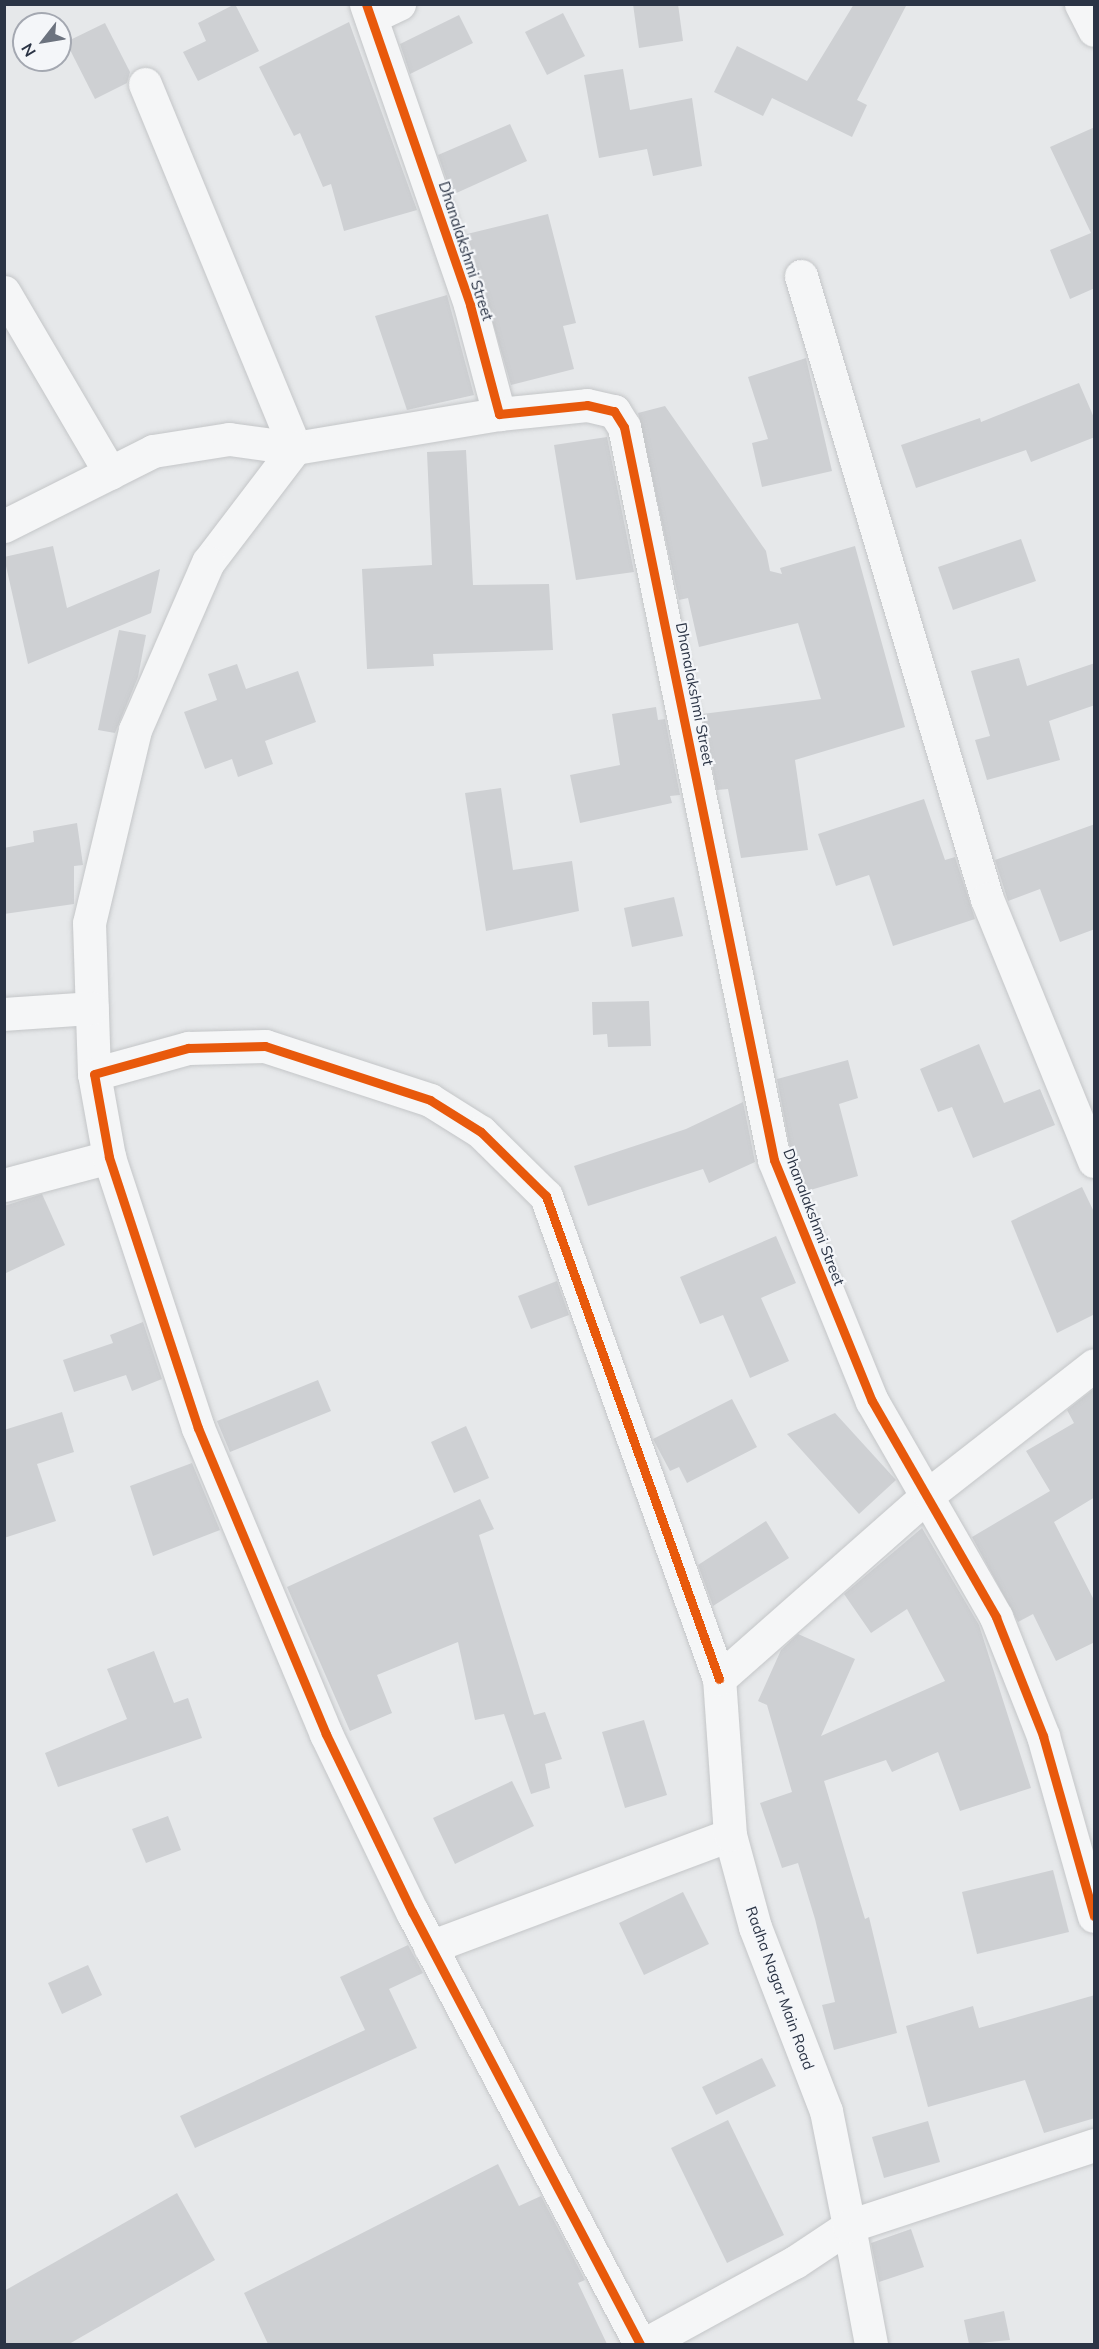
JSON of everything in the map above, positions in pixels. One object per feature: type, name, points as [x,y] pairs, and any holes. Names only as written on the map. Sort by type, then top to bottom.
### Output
[{"type":"street","points":[[1081,4],[1095,30]]},
{"type":"street","name":"Dhanalakshmi Street","points":[[379,9],[470,305],[499,414],[587,405],[614,411],[624,427],[774,1160],[872,1401],[929,1494],[996,1617],[1042,1736],[1095,1916]]},
{"type":"street","points":[[145,84],[295,448]]},
{"type":"street","points":[[801,276],[987,899],[1095,1161]]},
{"type":"street","points":[[4,292],[110,473]]},
{"type":"street","points":[[4,526],[153,451],[193,442],[229,439],[295,448],[499,414]]},
{"type":"street","points":[[295,448],[208,562],[135,730],[89,923],[94,1074],[109,1157],[198,1428],[326,1734],[430,1947],[640,2344]]},
{"type":"street","points":[[4,1014],[92,1008]]},
{"type":"street","name":"Radha Nagar Main Road","points":[[94,1074],[188,1048],[265,1046],[430,1100],[481,1132],[546,1197],[719,1679],[730,1835],[755,1927],[826,2111],[871,2344]]},
{"type":"street","points":[[4,1185],[109,1157]]},
{"type":"street","points":[[719,1679],[929,1494],[1095,1365]]},
{"type":"street","points":[[430,1947],[730,1835]]},
{"type":"street","points":[[645,2344],[795,2262],[849,2226],[1095,2145]]},
{"type":"building","points":[[235,4],[259,51],[198,81],[183,52],[206,41],[198,23]]},
{"type":"building","points":[[633,4],[678,4],[683,41],[639,48]]},
{"type":"building","points":[[854,4],[907,4],[857,100],[867,105],[852,137],[772,98],[763,116],[714,92],[737,46],[807,81]]},
{"type":"building","points":[[563,13],[585,56],[547,75],[525,32]]},
{"type":"building","points":[[459,15],[473,43],[410,74],[400,44]]},
{"type":"building","points":[[349,22],[417,210],[344,231],[331,184],[323,187],[300,133],[294,136],[259,67]]},
{"type":"building","points":[[105,23],[130,72],[127,83],[95,99],[72,54],[72,39]]},
{"type":"building","points":[[623,69],[630,110],[692,98],[702,166],[653,176],[647,149],[599,158],[584,75]]},
{"type":"building","points":[[510,124],[527,161],[452,195],[438,155]]},
{"type":"building","points":[[1095,127],[1095,288],[1070,299],[1050,250],[1091,233],[1050,147]]},
{"type":"building","points":[[548,214],[576,323],[563,326],[574,369],[511,385],[467,234]]},
{"type":"building","points":[[447,295],[474,395],[407,410],[375,316]]},
{"type":"building","points":[[806,358],[832,471],[762,487],[752,443],[768,439],[748,377]]},
{"type":"building","points":[[1079,383],[1095,420],[1095,437],[1031,462],[1026,450],[916,488],[901,445],[980,418],[981,422]]},
{"type":"building","points":[[665,406],[766,551],[770,571],[782,574],[780,568],[855,546],[905,727],[795,760],[808,850],[741,858],[728,789],[717,790],[702,714],[821,699],[798,623],[699,647],[688,598],[679,600],[638,413]]},
{"type":"building","points":[[607,437],[634,572],[576,580],[554,445]]},
{"type":"building","points":[[466,450],[473,585],[549,584],[553,650],[433,654],[434,666],[367,669],[362,569],[432,565],[427,452]]},
{"type":"building","points":[[1021,539],[1036,581],[953,610],[938,567]]},
{"type":"building","points":[[53,546],[67,608],[160,569],[151,613],[28,664],[4,557]]},
{"type":"building","points":[[119,630],[146,635],[138,677],[115,733],[98,730]]},
{"type":"building","points":[[1019,658],[1027,686],[1095,663],[1095,705],[1049,721],[1060,760],[987,780],[975,740],[990,736],[971,671]]},
{"type":"building","points":[[237,664],[246,689],[298,671],[316,722],[265,741],[273,764],[238,777],[232,759],[205,769],[184,712],[217,700],[208,674]]},
{"type":"building","points":[[656,707],[658,720],[665,719],[680,795],[670,796],[672,803],[580,823],[570,775],[620,765],[612,714]]},
{"type":"building","points":[[501,788],[513,870],[572,861],[579,911],[486,931],[465,793]]},
{"type":"building","points":[[924,799],[945,860],[955,857],[975,919],[893,946],[869,875],[836,886],[818,834]]},
{"type":"building","points":[[77,823],[83,865],[74,866],[74,904],[4,914],[4,848],[34,842],[33,831]]},
{"type":"building","points":[[1095,824],[1095,929],[1060,942],[1040,889],[1008,901],[995,860]]},
{"type":"building","points":[[674,897],[683,936],[632,947],[624,908]]},
{"type":"building","points":[[649,1001],[651,1046],[608,1047],[607,1034],[593,1035],[592,1002]]},
{"type":"building","points":[[979,1044],[1004,1103],[1040,1089],[1055,1125],[973,1158],[952,1107],[938,1112],[920,1069]]},
{"type":"building","points":[[848,1060],[858,1098],[839,1104],[858,1176],[807,1191],[790,1147],[777,1079]]},
{"type":"building","points":[[743,1102],[755,1162],[709,1183],[703,1169],[588,1206],[574,1166],[686,1129]]},
{"type":"building","points":[[1082,1187],[1095,1214],[1095,1314],[1057,1333],[1011,1221]]},
{"type":"building","points":[[42,1194],[65,1245],[4,1274],[4,1206]]},
{"type":"building","points":[[776,1236],[796,1283],[761,1298],[789,1361],[750,1378],[723,1315],[700,1324],[680,1277]]},
{"type":"building","points":[[557,1281],[569,1315],[531,1329],[518,1296]]},
{"type":"building","points":[[143,1322],[162,1379],[132,1391],[126,1375],[74,1392],[63,1360],[113,1343],[110,1335]]},
{"type":"building","points":[[318,1380],[331,1411],[230,1452],[217,1421]]},
{"type":"building","points":[[1095,1388],[1095,1497],[1054,1522],[1095,1602],[1095,1642],[1056,1661],[1033,1614],[1018,1622],[972,1537],[1050,1491],[1026,1451],[1074,1423],[1067,1410]]},
{"type":"building","points":[[732,1399],[757,1447],[687,1483],[679,1467],[670,1471],[653,1439]]},
{"type":"building","points":[[62,1412],[74,1452],[37,1464],[56,1521],[4,1538],[4,1430]]},
{"type":"building","points":[[835,1413],[896,1480],[859,1514],[787,1434]]},
{"type":"building","points":[[466,1426],[489,1478],[454,1493],[431,1442]]},
{"type":"building","points":[[192,1463],[220,1530],[153,1556],[130,1486]]},
{"type":"building","points":[[480,1499],[494,1529],[479,1535],[534,1715],[545,1712],[562,1759],[545,1764],[550,1788],[531,1794],[504,1714],[475,1720],[458,1642],[377,1675],[392,1713],[350,1731],[287,1587]]},
{"type":"building","points":[[766,1521],[789,1558],[713,1606],[698,1565]]},
{"type":"building","points":[[922,1528],[979,1625],[1031,1788],[960,1811],[938,1752],[892,1772],[886,1760],[824,1781],[865,1919],[869,1917],[897,2033],[834,2050],[822,2005],[835,2002],[815,1919],[798,1863],[782,1868],[760,1803],[792,1792],[767,1705],[758,1701],[781,1650],[798,1634],[855,1659],[821,1736],[945,1681],[907,1609],[871,1633],[844,1594]]},
{"type":"building","points":[[154,1651],[174,1703],[188,1698],[202,1738],[58,1787],[45,1753],[127,1719],[107,1669]]},
{"type":"building","points":[[644,1720],[667,1795],[625,1808],[602,1732]]},
{"type":"building","points":[[512,1781],[534,1826],[455,1864],[433,1818]]},
{"type":"building","points":[[168,1816],[181,1850],[146,1863],[132,1829]]},
{"type":"building","points":[[1053,1870],[1069,1932],[977,1954],[962,1892]]},
{"type":"building","points":[[683,1892],[709,1944],[644,1975],[619,1923]]},
{"type":"building","points":[[408,1945],[423,1973],[389,1989],[417,2048],[195,2148],[180,2116],[365,2030],[340,1977]]},
{"type":"building","points":[[88,1965],[102,1995],[62,2014],[48,1983]]},
{"type":"building","points":[[1095,1995],[1095,2118],[1044,2133],[1025,2080],[928,2107],[906,2026],[973,2006],[979,2028]]},
{"type":"building","points":[[762,2058],[776,2086],[716,2115],[702,2087]]},
{"type":"building","points":[[728,2120],[784,2235],[727,2263],[671,2148]]},
{"type":"building","points":[[928,2121],[940,2162],[884,2178],[872,2137]]},
{"type":"building","points":[[498,2164],[519,2206],[541,2196],[585,2280],[578,2283],[607,2344],[268,2344],[244,2293]]},
{"type":"building","points":[[177,2193],[215,2260],[69,2344],[4,2344],[4,2291]]},
{"type":"building","points":[[911,2229],[924,2267],[879,2282],[871,2243]]},
{"type":"building","points":[[1004,2311],[1010,2340],[969,2344],[964,2320]]},
{"type":"cycle path","points":[[366,4],[470,305],[499,414],[587,405],[614,411],[624,427],[774,1160],[872,1401],[996,1617],[1043,1736],[1094,1916]]},
{"type":"cycle path","points":[[640,2344],[412,1912],[326,1734],[198,1428],[109,1157],[94,1074],[188,1048],[265,1046],[430,1100],[481,1132],[546,1196],[719,1679]]}]
